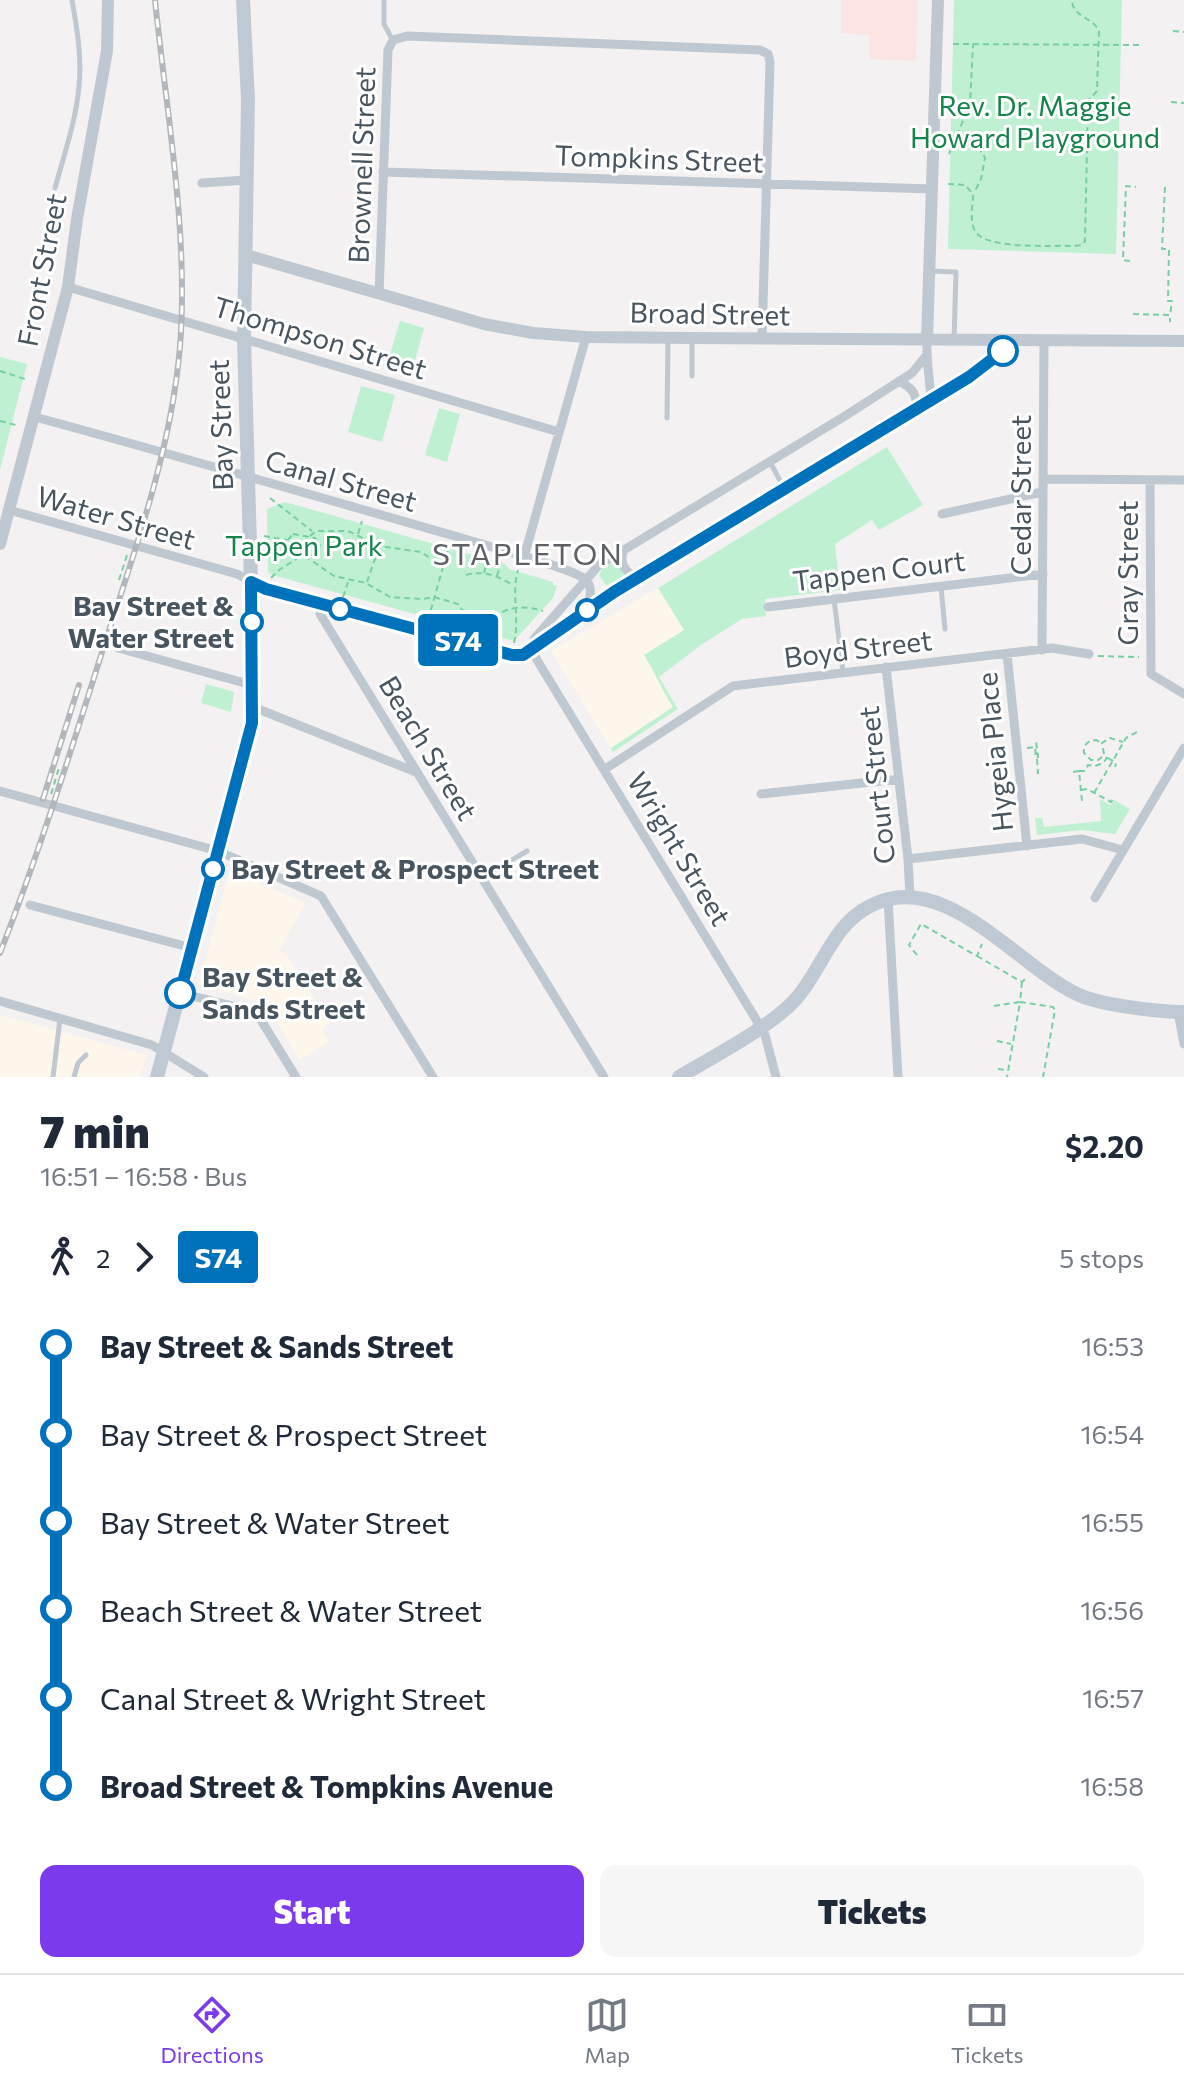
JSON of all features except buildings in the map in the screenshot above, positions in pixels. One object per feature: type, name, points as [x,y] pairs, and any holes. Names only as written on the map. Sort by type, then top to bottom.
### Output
[{"type":"main road","name":"Bay Street","points":[[157,1077],[252,723],[244,339],[248,100],[243,0]]},
{"type":"main road","points":[[679,1077],[760,1026],[798,996],[848,921],[866,907],[888,899],[910,897],[926,900],[970,919],[1080,996],[1181,1012]]},
{"type":"street","name":"Front Street","points":[[0,544],[5,508],[35,417],[68,287],[107,51],[108,0]]},
{"type":"street","points":[[931,400],[926,356],[938,0]]},
{"type":"street","points":[[393,40],[407,36],[757,49],[768,54],[762,339]]},
{"type":"street","name":"Brownell Street","points":[[379,294],[388,50],[393,40]]},
{"type":"street","name":"Tompkins Street","points":[[383,172],[933,189]]},
{"type":"street","points":[[202,183],[246,180]]},
{"type":"street","name":"Broad Street","points":[[246,255],[484,324],[533,333],[586,337],[1184,341]]},
{"type":"street","name":"Thompson Street","points":[[68,287],[559,432]]},
{"type":"street","points":[[524,557],[586,337]]},
{"type":"street","points":[[533,650],[637,578],[988,365],[1016,340]]},
{"type":"street","name":"Cedar Street","points":[[1042,650],[1044,340]]},
{"type":"street","points":[[533,650],[534,639],[599,565],[912,373],[926,356]]},
{"type":"street","points":[[899,381],[910,387],[917,396],[916,408]]},
{"type":"street","name":"Canal Street","points":[[35,417],[524,557],[586,580]]},
{"type":"street","points":[[1043,479],[1184,480]]},
{"type":"street","name":"Gray Street","points":[[1150,480],[1151,674],[1184,694]]},
{"type":"street","points":[[942,514],[1042,492]]},
{"type":"street","name":"Water Street","points":[[5,508],[237,574],[266,589],[321,604],[512,655],[523,655],[533,650]]},
{"type":"street","points":[[623,552],[622,564],[637,578]]},
{"type":"street","name":"Tappen Court","points":[[768,607],[1043,574]]},
{"type":"street","points":[[586,580],[590,594],[587,610]]},
{"type":"street","name":"Beach Street","points":[[321,604],[320,614],[604,1077]]},
{"type":"street","points":[[118,648],[252,685]]},
{"type":"street","name":"Boyd Street","points":[[605,769],[733,686],[1052,648],[1089,654]]},
{"type":"street","name":"Wright Street","points":[[533,650],[760,1026],[776,1077]]},
{"type":"street","name":"Hygeia Place","points":[[1007,654],[1027,846]]},
{"type":"street","name":"Court Street","points":[[886,667],[910,897]]},
{"type":"street","points":[[253,707],[416,772]]},
{"type":"street","points":[[1095,898],[1182,756]]},
{"type":"street","points":[[761,794],[899,779]]},
{"type":"street","points":[[0,791],[218,851],[321,896],[433,1077]]},
{"type":"street","points":[[908,859],[1082,839],[1123,850]]},
{"type":"street","points":[[888,899],[898,1077]]},
{"type":"street","points":[[30,905],[192,948]]},
{"type":"street","points":[[180,993],[256,1012],[296,1077]]},
{"type":"street","points":[[0,1001],[152,1045],[204,1077]]},
{"type":"street","points":[[1181,1012],[1184,1044]]},
{"type":"lane","points":[[55,188],[70,135],[79,86],[78,37],[72,0]]},
{"type":"lane","points":[[384,0],[384,24],[393,40]]},
{"type":"lane","points":[[929,271],[956,272],[954,340]]},
{"type":"lane","points":[[667,418],[668,338]]},
{"type":"lane","points":[[692,338],[692,376]]},
{"type":"lane","points":[[770,462],[784,489]]},
{"type":"lane","points":[[940,586],[945,629]]},
{"type":"lane","points":[[834,598],[843,672]]},
{"type":"lane","points":[[482,879],[527,851]]},
{"type":"lane","points":[[53,1077],[60,1018]]},
{"type":"lane","points":[[74,1077],[78,1063],[86,1055]]},
{"type":"path","points":[[950,139],[972,143],[985,158],[981,179],[973,194],[975,232],[988,242],[1082,245],[1085,235],[1088,101],[1097,91],[1099,43],[1098,28],[1076,13],[1072,0]]},
{"type":"path","points":[[1173,31],[1184,32]]},
{"type":"path","points":[[949,154],[970,104],[973,43]]},
{"type":"path","points":[[953,44],[1140,45]]},
{"type":"path","points":[[1171,102],[1184,103]]},
{"type":"path","points":[[951,104],[970,104]]},
{"type":"path","points":[[948,184],[965,185],[973,194]]},
{"type":"path","points":[[1130,261],[1123,260],[1126,186],[1136,187]]},
{"type":"path","points":[[1165,187],[1162,249],[1169,249],[1170,322]]},
{"type":"path","points":[[1133,314],[1170,315]]},
{"type":"path","points":[[0,371],[28,380]]},
{"type":"path","points":[[0,421],[16,425]]},
{"type":"path","points":[[270,498],[313,532],[339,529],[358,534],[379,546],[410,549],[428,555],[443,566]]},
{"type":"path","points":[[358,534],[362,521]]},
{"type":"path","points":[[310,536],[313,532]]},
{"type":"path","points":[[264,536],[287,540],[296,533],[319,542],[314,556],[303,556],[271,578]]},
{"type":"path","points":[[287,540],[287,548],[326,572],[348,581],[367,583],[382,593],[400,599],[434,597],[458,604],[462,610],[493,618]]},
{"type":"path","points":[[367,583],[379,546]]},
{"type":"path","points":[[428,620],[449,546]]},
{"type":"path","points":[[119,580],[127,555]]},
{"type":"path","points":[[484,574],[488,558]]},
{"type":"path","points":[[496,578],[501,561]]},
{"type":"path","points":[[514,643],[513,586],[518,570]]},
{"type":"path","points":[[466,575],[476,572],[513,586]]},
{"type":"path","points":[[343,597],[348,581]]},
{"type":"path","points":[[484,635],[493,618],[515,607],[529,606],[544,611]]},
{"type":"path","points":[[466,619],[468,611]]},
{"type":"path","points":[[1089,654],[1139,657]]},
{"type":"path","points":[[1094,793],[1124,742],[1137,732]]},
{"type":"path","points":[[1105,757],[1091,760],[1084,750],[1090,740],[1102,743],[1110,738],[1124,742]]},
{"type":"path","points":[[1037,758],[1035,747],[1037,740],[1038,774]]},
{"type":"path","points":[[1073,772],[1085,771],[1088,765],[1101,764],[1105,757],[1102,743]]},
{"type":"path","points":[[1026,748],[1035,747]]},
{"type":"path","points":[[1105,757],[1116,763],[1115,767]]},
{"type":"path","points":[[52,792],[59,768]]},
{"type":"path","points":[[1079,771],[1082,801]]},
{"type":"path","points":[[1081,790],[1087,789],[1111,802],[1113,799]]},
{"type":"path","points":[[917,955],[909,945],[921,924],[1022,982]]},
{"type":"path","points":[[977,956],[984,939]]},
{"type":"path","points":[[1007,1077],[1022,982],[1029,974]]},
{"type":"path","points":[[994,1006],[1020,1002],[1053,1007],[1055,1010],[1043,1077]]},
{"type":"path","points":[[997,1041],[1012,1044]]},
{"type":"path","points":[[998,1069],[1008,1071]]},
{"type":"shaded area","points":[[841,0],[918,0],[916,61],[870,59],[869,35],[841,33]]},
{"type":"shaded area","points":[[658,588],[684,630],[644,655],[678,709],[613,752],[551,651]]},
{"type":"shaded area","points":[[230,870],[305,903],[279,951],[286,954],[330,1023],[322,1029],[329,1042],[299,1060],[267,1004],[199,984]]},
{"type":"shaded area","points":[[0,1015],[147,1055],[140,1077],[0,1077]]},
{"type":"green space","name":"Rev. Dr. Maggie Howard Playground","points":[[954,0],[1122,0],[1116,254],[948,249]]},
{"type":"green space","points":[[400,321],[424,328],[411,375],[386,368]]},
{"type":"green space","points":[[0,357],[27,364],[0,470]]},
{"type":"green space","points":[[361,386],[395,395],[382,442],[348,432]]},
{"type":"green space","points":[[439,408],[460,414],[447,462],[425,455]]},
{"type":"green space","points":[[887,447],[923,505],[879,530],[872,520],[835,544],[840,590],[765,599],[766,616],[742,619],[659,677],[678,709],[613,752],[611,748],[673,707],[644,655],[684,630],[658,588]]},
{"type":"green space","name":"Tappen Park","points":[[285,502],[505,564],[509,569],[553,582],[557,586],[553,598],[514,641],[272,575],[268,572],[267,509]]},
{"type":"green space","points":[[615,562],[627,575],[614,585],[606,585],[599,575],[603,568]]},
{"type":"green space","points":[[206,684],[234,692],[231,712],[201,703]]},
{"type":"green space","points":[[1100,799],[1110,805],[1114,800],[1130,809],[1115,834],[1082,830],[1037,835],[1035,818],[1042,818],[1044,827],[1101,821]]},
{"type":"railway","points":[[0,953],[54,802],[128,572],[152,493],[171,413],[181,332],[181,249],[155,0]]},
{"type":"railway","points":[[43,799],[79,685]]},
{"type":"bus line","name":"S74","points":[[180,993],[252,723],[251,582],[266,589],[512,655],[523,655],[614,592],[969,377],[1003,351]]},
{"type":"place","name":"Bay Street & Water Street","points":[[252,622]]},
{"type":"place","name":"Bay Street & Prospect Street","points":[[213,869]]},
{"type":"place","name":"Bay Street & Sands Street","points":[[180,993]]},
{"type":"district","name":"STAPLETON","points":[[528,555]]}]
